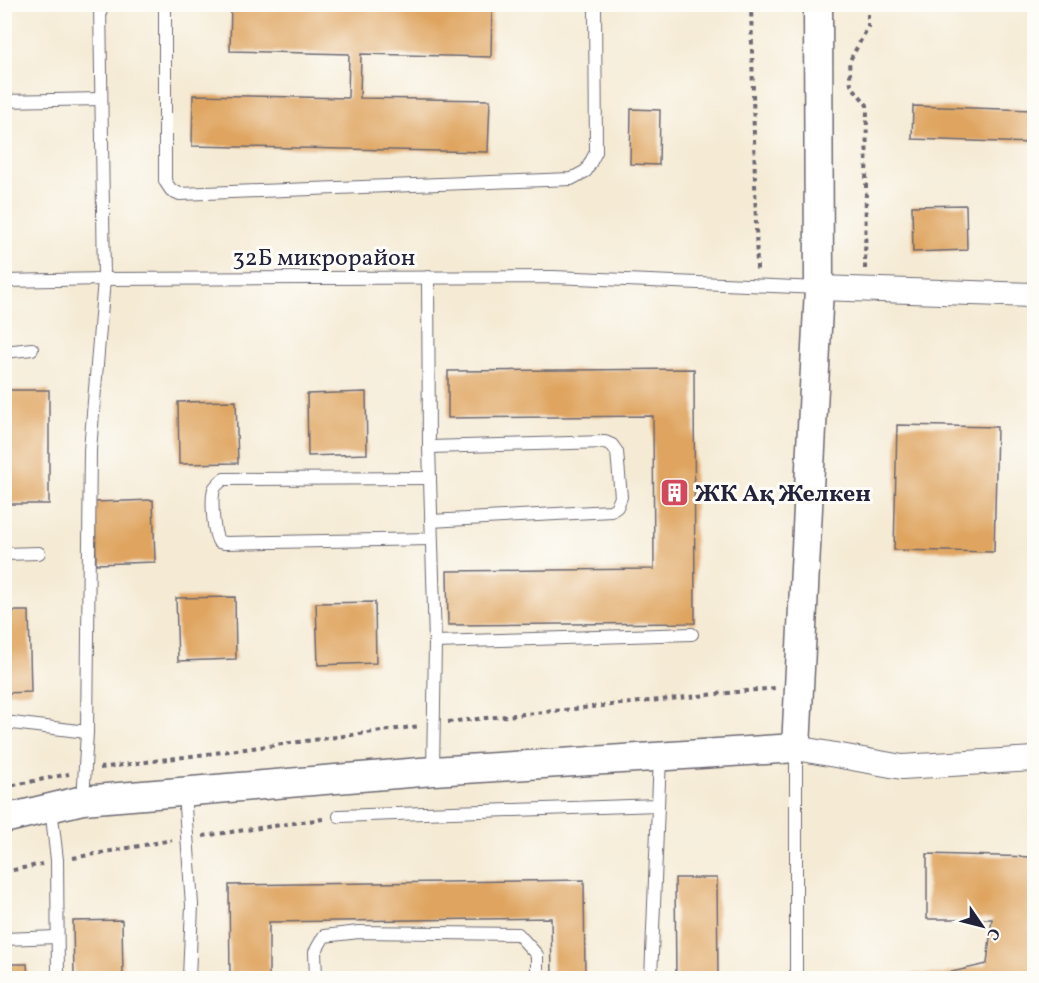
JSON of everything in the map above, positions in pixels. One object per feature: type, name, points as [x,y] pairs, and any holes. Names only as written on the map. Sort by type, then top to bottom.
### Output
[{"type":"street","points":[[796,748],[819,288],[818,4]]},
{"type":"street","points":[[819,288],[1035,296]]},
{"type":"street","points":[[4,819],[83,800],[433,771],[796,748],[902,767],[1035,759]]},
{"type":"lane","points":[[83,800],[87,732],[90,450],[104,279],[100,4]]},
{"type":"lane","points":[[165,4],[165,181],[171,190],[180,194],[571,179],[586,171],[596,152],[595,4]]},
{"type":"lane","points":[[4,101],[101,99]]},
{"type":"lane","points":[[428,277],[429,478],[435,642],[433,771]]},
{"type":"lane","name":"32Б микрорайон","points":[[4,281],[553,277],[819,288]]},
{"type":"lane","points":[[4,352],[32,350]]},
{"type":"lane","points":[[429,447],[605,442],[612,445],[617,452],[621,497],[611,511],[430,521]]},
{"type":"lane","points":[[429,478],[224,478],[213,494],[215,535],[219,542],[431,539]]},
{"type":"lane","points":[[4,554],[39,553]]},
{"type":"lane","points":[[435,642],[692,634]]},
{"type":"lane","points":[[5,723],[87,732]]},
{"type":"lane","points":[[796,748],[796,978]]},
{"type":"lane","points":[[651,978],[660,757]]},
{"type":"lane","points":[[184,793],[192,905],[189,978]]},
{"type":"lane","points":[[339,816],[658,805]]},
{"type":"lane","points":[[51,808],[57,860],[58,978]]},
{"type":"lane","points":[[316,978],[315,952],[324,936],[359,932],[518,934],[537,955],[537,978]]},
{"type":"lane","points":[[4,939],[57,937]]},
{"type":"path","points":[[752,4],[757,285]]},
{"type":"path","points":[[864,289],[867,105],[851,85],[849,62],[868,27],[868,4]]},
{"type":"path","points":[[4,787],[85,770],[434,724],[799,686]]},
{"type":"building","points":[[231,4],[492,5],[491,57],[361,54],[360,98],[490,100],[488,152],[192,146],[193,95],[348,98],[349,54],[230,51]]},
{"type":"building","points":[[913,106],[1034,110],[1034,143],[912,139]]},
{"type":"building","points":[[631,109],[660,110],[659,165],[630,164]]},
{"type":"building","points":[[966,205],[967,250],[913,252],[912,206]]},
{"type":"building","name":"ЖК Ақ Желкен","points":[[694,369],[695,623],[448,625],[447,571],[654,569],[653,416],[448,418],[448,371]]},
{"type":"building","points":[[4,390],[49,390],[49,504],[5,504]]},
{"type":"building","points":[[366,392],[367,454],[308,456],[307,394]]},
{"type":"building","points":[[236,401],[238,463],[179,464],[178,402]]},
{"type":"building","points":[[897,425],[997,427],[994,552],[894,550]]},
{"type":"building","points":[[153,500],[155,562],[96,564],[95,502]]},
{"type":"building","points":[[235,597],[236,659],[178,661],[176,598]]},
{"type":"building","points":[[375,602],[376,663],[318,665],[316,603]]},
{"type":"building","points":[[4,611],[29,611],[31,692],[4,693]]},
{"type":"building","points":[[927,854],[1034,857],[1034,978],[909,978],[909,973],[943,974],[987,964],[992,919],[927,919]]},
{"type":"building","points":[[675,878],[717,878],[718,978],[676,978]]},
{"type":"building","points":[[584,880],[585,978],[552,978],[551,918],[269,922],[269,978],[230,978],[229,885]]},
{"type":"building","points":[[122,920],[123,978],[74,978],[73,921]]},
{"type":"building","points":[[4,964],[27,964],[28,978],[4,978]]},
{"type":"place","name":"ЖК Ақ Желкен","points":[[674,493]]}]
